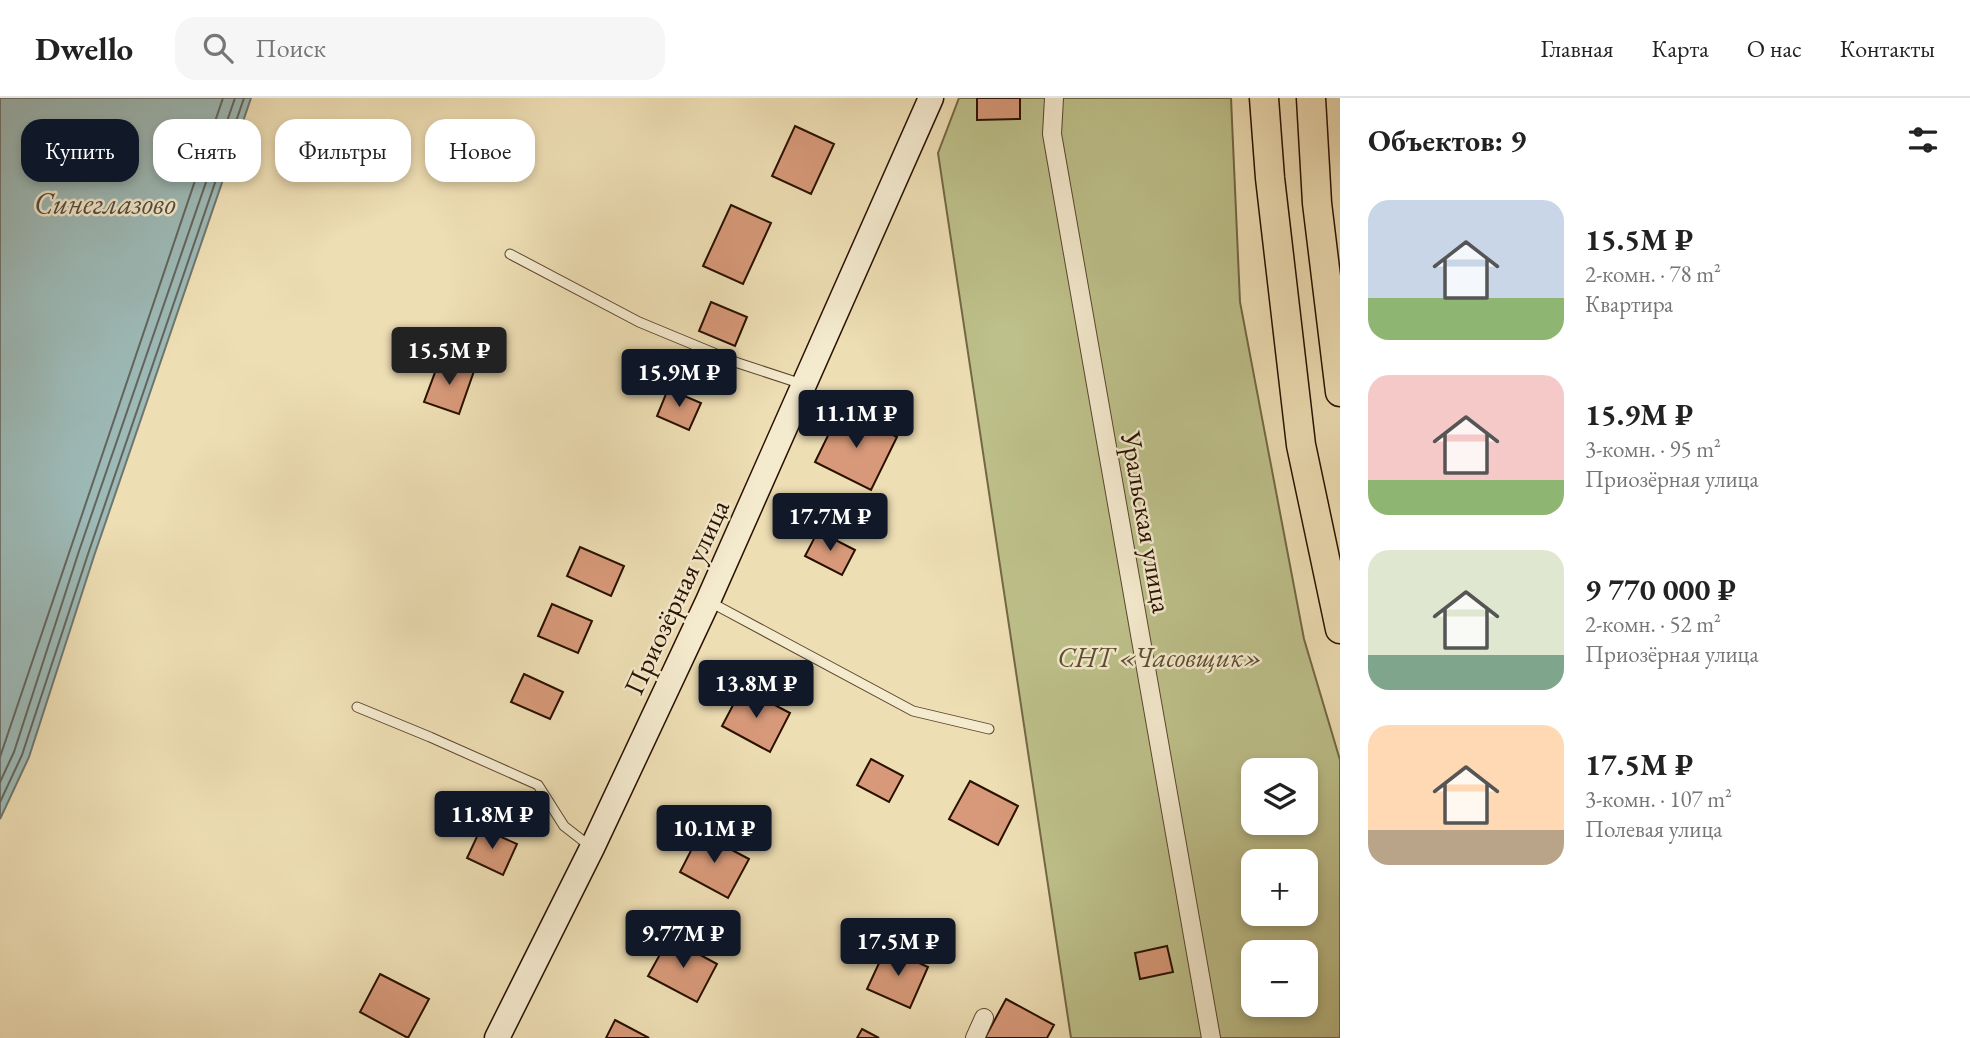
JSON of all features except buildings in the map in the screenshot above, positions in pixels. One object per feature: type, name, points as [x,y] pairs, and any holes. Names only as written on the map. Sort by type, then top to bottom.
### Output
[{"type":"main road","points":[[1265,98],[1270,178],[1301,445],[1340,629]]},
{"type":"main road","points":[[1311,98],[1317,203],[1340,392]]},
{"type":"street","name":"Приозёрная улица","points":[[497,1038],[593,848],[708,601],[930,98]]},
{"type":"street","name":"Уральская улица","points":[[1054,98],[1052,134],[1211,1038]]},
{"type":"street","points":[[975,1038],[984,1018]]},
{"type":"lane","points":[[510,254],[639,322],[738,363],[804,384]]},
{"type":"lane","points":[[708,601],[913,711],[989,729]]},
{"type":"lane","points":[[357,707],[538,785],[564,826],[593,848]]},
{"type":"green space","name":"СНТ «Часовщик»","points":[[959,98],[1231,98],[1240,302],[1304,639],[1340,760],[1340,1038],[1071,1038],[938,153]]},
{"type":"water","name":"Синеглазово","points":[[0,98],[251,98],[244,119],[153,119],[153,182],[222,182],[94,556],[29,757],[0,819]]}]
